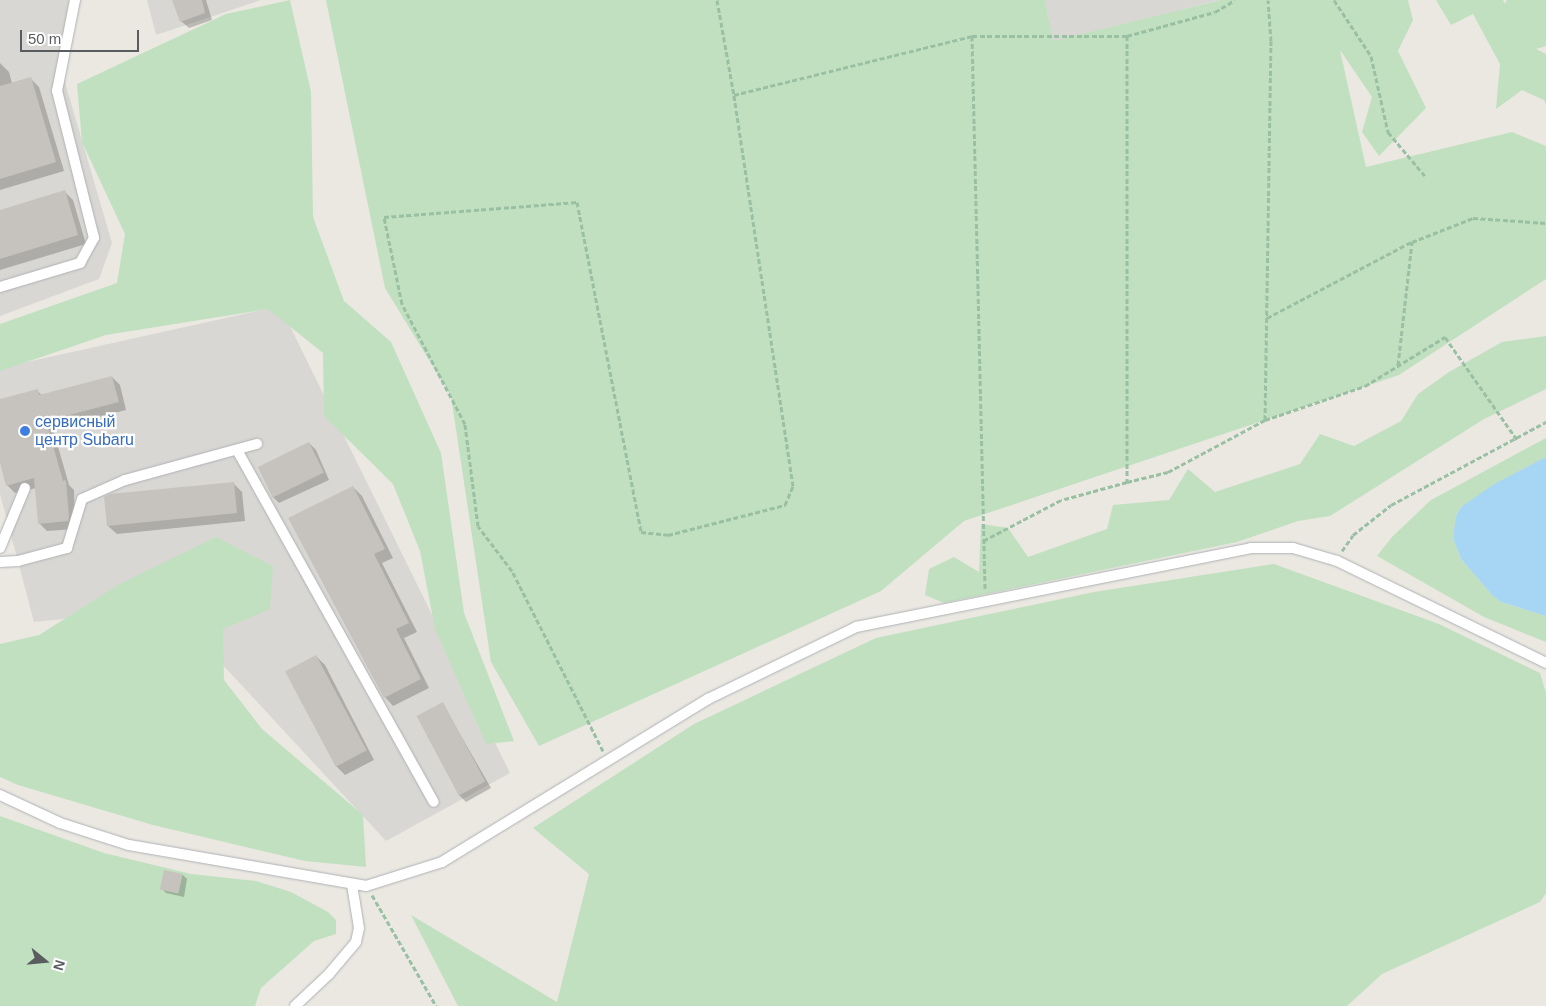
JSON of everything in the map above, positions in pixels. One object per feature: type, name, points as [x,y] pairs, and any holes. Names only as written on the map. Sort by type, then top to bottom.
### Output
[{"type":"lane","points":[[0,287],[80,263],[94,238],[57,91],[75,0]]},
{"type":"lane","points":[[0,562],[18,561],[67,548],[82,499],[126,480],[257,444]]},
{"type":"lane","points":[[237,450],[434,802]]},
{"type":"lane","points":[[0,548],[25,488]]},
{"type":"lane","points":[[0,795],[60,822],[129,845],[366,886],[442,862],[708,699],[856,627],[1251,548],[1293,548],[1337,561],[1546,663]]},
{"type":"lane","points":[[295,1006],[329,974],[356,942],[359,928],[352,885]]},
{"type":"path","points":[[608,760],[512,571],[478,526],[465,424],[402,304],[384,217],[577,202],[641,532],[668,535],[785,505],[793,486],[734,95],[717,0]]},
{"type":"path","points":[[734,95],[972,36],[1127,36],[1215,12],[1235,0]]},
{"type":"path","points":[[1265,420],[1271,41],[1268,0]]},
{"type":"path","points":[[1334,0],[1370,56],[1388,132],[1425,176]]},
{"type":"path","points":[[972,36],[985,602]]},
{"type":"path","points":[[1127,36],[1127,482]]},
{"type":"path","points":[[1267,318],[1412,242],[1473,218],[1546,224]]},
{"type":"path","points":[[1398,366],[1412,242]]},
{"type":"path","points":[[983,541],[1061,500],[1168,472],[1265,420],[1365,386],[1445,337],[1517,440]]},
{"type":"path","points":[[1337,561],[1353,535],[1392,505],[1517,440],[1546,422]]},
{"type":"path","points":[[366,886],[436,1006]]},
{"type":"shaded area","points":[[0,0],[69,0],[59,62],[112,243],[99,279],[0,316]]},
{"type":"shaded area","points":[[147,0],[261,0],[156,35]]},
{"type":"shaded area","points":[[1045,0],[1220,0],[1053,42]]},
{"type":"shaded area","points":[[280,306],[510,773],[386,841],[170,608],[34,622],[0,494],[0,368]]},
{"type":"green space","points":[[290,0],[311,92],[313,217],[344,301],[391,342],[441,453],[464,613],[514,741],[486,744],[435,629],[420,551],[393,484],[324,416],[323,353],[268,309],[106,335],[0,371],[0,324],[117,283],[125,234],[82,142],[77,84],[226,14]]},
{"type":"green space","points":[[326,0],[1045,0],[1053,41],[1221,0],[1408,0],[1413,20],[1398,51],[1426,108],[1379,156],[1362,132],[1372,97],[1340,50],[1366,167],[1512,132],[1546,146],[1546,279],[1399,375],[964,521],[881,591],[539,746],[491,662],[451,396],[385,288]]},
{"type":"green space","points":[[1436,0],[1503,0],[1505,4],[1507,0],[1546,0],[1546,46],[1536,49],[1546,54],[1546,105],[1544,100],[1522,90],[1496,109],[1500,64],[1473,14],[1451,25]]},
{"type":"green space","points":[[1546,336],[1546,389],[1484,419],[1330,516],[1298,521],[1237,542],[944,603],[925,595],[929,569],[954,557],[979,572],[981,524],[1008,528],[1028,557],[1107,529],[1113,505],[1169,500],[1188,469],[1215,492],[1300,464],[1320,434],[1354,446],[1401,421],[1418,394],[1449,372],[1502,342]]},
{"type":"green space","points":[[1546,438],[1546,457],[1461,507],[1456,516],[1453,538],[1461,559],[1492,595],[1501,602],[1546,616],[1546,642],[1484,617],[1377,556],[1392,537],[1431,500]]},
{"type":"green space","points":[[216,537],[273,566],[270,609],[223,629],[224,680],[262,729],[363,815],[366,867],[305,861],[153,825],[18,785],[0,777],[0,644],[39,635],[120,584]]},
{"type":"green space","points":[[1274,564],[1439,624],[1540,673],[1546,693],[1546,893],[1540,902],[1382,974],[1347,1006],[458,1006],[411,915],[557,1002],[589,874],[533,828],[694,724],[876,638],[1094,592]]},
{"type":"green space","points":[[0,816],[104,853],[191,874],[256,881],[291,892],[328,912],[336,920],[336,934],[314,941],[261,988],[255,1006],[0,1006]]},
{"type":"water","points":[[1546,457],[1546,616],[1501,602],[1492,595],[1461,559],[1453,538],[1456,516],[1461,507],[1496,483]]},
{"type":"building","points":[[172,0],[202,0],[205,13],[180,22]]},
{"type":"building","points":[[31,77],[56,162],[0,179],[0,86]]},
{"type":"building","points":[[65,190],[78,235],[0,259],[0,210]]},
{"type":"building","points":[[112,376],[119,402],[46,421],[63,481],[66,480],[69,517],[68,521],[38,524],[34,478],[6,486],[0,463],[0,399],[38,389],[39,395]]},
{"type":"building","points":[[309,442],[324,473],[273,498],[258,467]]},
{"type":"building","points":[[234,482],[237,513],[107,526],[104,497],[110,494]]},
{"type":"building","points":[[353,486],[385,549],[374,554],[409,623],[396,629],[421,679],[384,698],[288,518]]},
{"type":"building","points":[[316,655],[367,750],[336,767],[285,671]]},
{"type":"building","points":[[443,702],[485,781],[459,796],[417,716]]},
{"type":"building","points":[[164,870],[183,874],[178,894],[160,890]]},
{"type":"place","name":"сервисный центр Subaru","points":[[25,431]]}]
